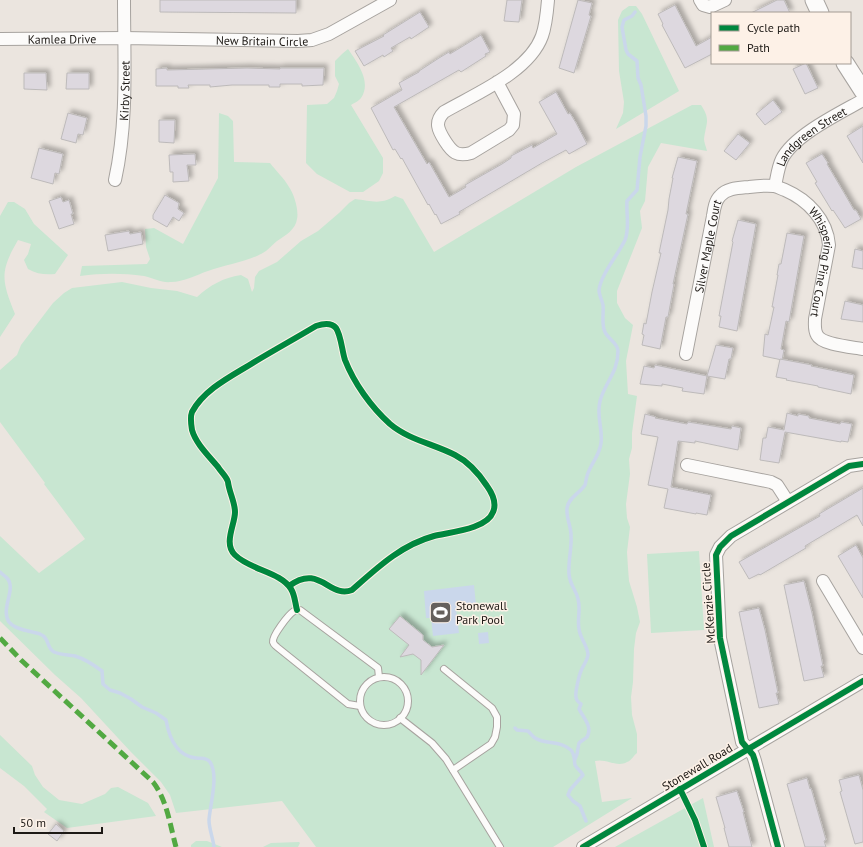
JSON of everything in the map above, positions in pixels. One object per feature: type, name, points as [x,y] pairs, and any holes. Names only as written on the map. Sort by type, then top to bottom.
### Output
[{"type":"main road","points":[[814,0],[820,12]]},
{"type":"main road","points":[[846,64],[863,91]]},
{"type":"street","name":"Kirby Street","points":[[114,180],[124,127],[124,0]]},
{"type":"street","name":"New Britain Circle","points":[[124,38],[312,40],[329,34],[390,0]]},
{"type":"street","points":[[498,82],[514,114],[513,125],[509,130],[471,153],[466,155],[455,153],[450,149],[439,132],[438,120],[440,116],[444,112],[498,82],[523,64],[535,49],[541,38],[545,26],[548,0]]},
{"type":"street","points":[[700,0],[703,5],[710,7],[724,0]]},
{"type":"street","name":"Kamlea Drive","points":[[0,39],[124,38]]},
{"type":"street","name":"Landgreen Street","points":[[775,186],[778,170],[789,149],[824,122],[863,100]]},
{"type":"street","name":"Silver Maple Court","points":[[686,354],[712,216],[717,200],[720,196],[730,190],[761,186],[775,186]]},
{"type":"street","name":"Whispering Pine Court","points":[[775,186],[790,192],[804,201],[822,221],[828,235],[829,251],[815,319],[814,328],[816,335],[820,339],[827,342],[863,349]]},
{"type":"street","name":"McKenzie Circle","points":[[778,847],[753,755],[742,742],[720,638],[716,555],[720,547],[731,536],[849,466],[863,464]]},
{"type":"street","points":[[688,465],[772,482],[777,485],[788,502]]},
{"type":"street","points":[[823,581],[863,648]]},
{"type":"street","name":"Stonewall Road","points":[[583,847],[863,681]]},
{"type":"lane","points":[[360,706],[348,704],[277,647],[273,641],[276,633],[294,610],[300,610],[378,668],[379,677]]},
{"type":"lane","points":[[444,669],[492,708],[497,717],[495,738],[491,744],[453,770]]},
{"type":"lane","points":[[385,676],[397,680],[405,690],[408,702],[404,714],[389,724],[376,723],[366,717],[360,706],[360,699],[364,688],[373,679],[379,677],[385,676]]},
{"type":"lane","points":[[400,718],[432,743],[446,759],[500,847]]},
{"type":"green space","points":[[629,6],[636,6],[642,14],[679,91],[616,129],[623,113],[624,102],[619,71],[618,20],[622,11]]},
{"type":"green space","points":[[348,49],[362,72],[365,85],[361,98],[351,105],[383,158],[383,173],[379,181],[363,192],[350,192],[317,174],[306,163],[307,105],[327,104],[334,98],[339,84],[335,76],[335,61]]},
{"type":"green space","points":[[692,105],[701,105],[706,114],[707,122],[704,139],[707,151],[661,143],[648,167],[645,201],[640,211],[642,228],[617,291],[617,303],[625,318],[633,325],[626,361],[628,394],[637,396],[632,433],[632,448],[629,459],[630,474],[626,504],[627,518],[630,527],[627,552],[629,581],[640,622],[636,633],[634,649],[631,697],[632,715],[637,734],[637,753],[623,764],[615,764],[599,760],[595,761],[602,802],[632,798],[553,847],[316,847],[282,801],[176,813],[170,795],[161,782],[81,698],[55,675],[0,621],[0,536],[39,573],[85,539],[0,422],[0,370],[17,355],[21,345],[53,303],[72,288],[122,282],[151,288],[177,291],[197,297],[217,283],[228,278],[241,275],[248,279],[252,292],[255,277],[259,271],[277,262],[301,241],[318,231],[355,199],[385,201],[395,196],[403,199],[434,252],[576,167]]},
{"type":"green space","points":[[219,113],[228,116],[233,121],[234,162],[270,163],[287,184],[291,190],[297,207],[295,226],[266,251],[259,255],[181,281],[164,282],[144,276],[120,274],[80,276],[82,266],[147,264],[150,259],[146,247],[145,229],[154,228],[183,244],[218,178]]},
{"type":"green space","points":[[8,202],[14,202],[25,209],[34,224],[68,255],[55,274],[44,274],[31,271],[28,269],[24,260],[28,254],[31,244],[18,240],[8,260],[4,276],[7,292],[15,314],[0,337],[0,216]]},
{"type":"green space","points":[[699,551],[704,630],[651,633],[647,554]]},
{"type":"green space","points":[[0,735],[32,766],[35,775],[43,787],[59,800],[82,804],[105,794],[111,788],[118,787],[148,803],[156,816],[67,828],[44,812],[47,809],[24,786],[0,768]]},
{"type":"green space","points":[[703,798],[714,847],[615,847]]},
{"type":"green space","points":[[196,841],[207,841],[222,847],[191,847],[191,845]]},
{"type":"green space","points":[[299,842],[298,847],[263,847],[271,843]]},
{"type":"water","name":"Stonewall Park Pool","points":[[474,585],[476,605],[456,608],[459,633],[433,636],[431,618],[426,618],[424,591]]},
{"type":"water","points":[[488,632],[489,643],[479,644],[478,633]]},
{"type":"building","points":[[160,0],[296,0],[296,13],[160,12]]},
{"type":"building","points":[[507,0],[522,0],[519,22],[504,21]]},
{"type":"building","points":[[578,0],[592,3],[589,15],[591,16],[574,73],[559,68]]},
{"type":"building","points":[[777,0],[784,0],[790,12],[753,12]]},
{"type":"building","points":[[675,5],[696,46],[711,38],[711,55],[685,68],[662,25],[663,24],[658,14]]},
{"type":"building","points":[[420,12],[429,27],[411,39],[410,37],[391,48],[393,51],[384,57],[383,55],[364,66],[355,51],[384,36],[383,35]]},
{"type":"building","points":[[481,35],[490,52],[485,54],[486,56],[461,72],[459,70],[394,107],[427,164],[429,162],[449,197],[466,187],[465,185],[502,164],[511,158],[511,156],[532,145],[533,148],[557,134],[539,102],[556,92],[568,114],[570,113],[576,123],[587,144],[569,154],[566,150],[542,163],[459,212],[460,214],[441,224],[436,214],[435,215],[429,204],[428,205],[402,158],[401,159],[395,149],[393,150],[371,108],[402,90],[399,83],[449,52],[450,54]]},
{"type":"building","points":[[806,64],[818,88],[805,94],[793,69]]},
{"type":"building","points":[[167,68],[167,70],[324,68],[323,85],[302,86],[302,84],[280,84],[280,87],[269,87],[269,85],[232,85],[210,87],[210,85],[188,85],[189,88],[178,88],[178,86],[156,86],[156,69]]},
{"type":"building","points":[[24,73],[46,73],[47,90],[24,89]]},
{"type":"building","points":[[67,73],[89,73],[89,89],[66,89]]},
{"type":"building","points":[[773,100],[782,112],[765,125],[756,114]]},
{"type":"building","points":[[68,113],[87,118],[83,135],[78,134],[76,143],[61,139]]},
{"type":"building","points":[[159,120],[175,120],[174,143],[159,142]]},
{"type":"building","points":[[863,126],[863,163],[847,136]]},
{"type":"building","points":[[738,134],[750,143],[736,160],[724,151]]},
{"type":"building","points":[[39,148],[63,154],[59,174],[55,173],[53,184],[31,178]]},
{"type":"building","points":[[195,154],[196,165],[187,165],[189,181],[173,182],[173,172],[170,172],[169,155]]},
{"type":"building","points":[[822,154],[854,210],[856,210],[861,219],[845,228],[833,210],[832,211],[815,183],[817,182],[806,163]]},
{"type":"building","points":[[678,157],[697,161],[668,317],[666,317],[660,349],[642,345],[644,335],[642,334],[644,323],[646,324],[661,253],[659,253],[668,210],[672,178]]},
{"type":"building","points":[[165,195],[179,203],[178,209],[184,213],[179,221],[173,217],[167,227],[153,219],[153,215]]},
{"type":"building","points":[[61,197],[63,202],[69,200],[74,224],[59,229],[49,201]]},
{"type":"building","points":[[738,220],[756,224],[737,331],[719,327],[721,316],[719,316],[732,241]]},
{"type":"building","points":[[129,231],[130,234],[141,232],[143,244],[108,251],[105,235]]},
{"type":"building","points":[[787,233],[804,236],[789,322],[786,321],[781,349],[784,350],[782,360],[763,356],[765,334],[768,335],[774,307],[772,307],[779,264],[781,264]]},
{"type":"building","points":[[855,249],[863,251],[863,269],[852,267]]},
{"type":"building","points":[[845,301],[863,305],[863,322],[841,319]]},
{"type":"building","points":[[716,345],[733,348],[725,379],[707,376]]},
{"type":"building","points":[[780,359],[854,375],[851,394],[776,377]]},
{"type":"building","points":[[655,365],[707,376],[704,394],[682,391],[683,388],[662,384],[662,386],[640,384],[644,366],[654,368]]},
{"type":"building","points":[[787,413],[798,416],[798,414],[809,416],[809,418],[840,424],[841,422],[852,424],[848,442],[785,432],[779,463],[760,460],[763,438],[766,438],[768,427],[784,430]]},
{"type":"building","points":[[645,414],[656,417],[655,418],[687,424],[688,422],[731,429],[732,426],[741,428],[738,450],[695,441],[695,443],[678,441],[671,487],[711,495],[707,515],[664,508],[668,489],[648,485],[658,437],[641,434]]},
{"type":"building","points":[[863,488],[863,526],[857,515],[805,546],[806,548],[760,575],[759,574],[749,579],[739,562],[820,516],[819,514]]},
{"type":"building","points":[[856,545],[863,558],[863,598],[838,556]]},
{"type":"building","points":[[804,581],[812,613],[824,677],[804,681],[784,585]]},
{"type":"building","points":[[759,608],[765,630],[779,704],[759,708],[739,612]]},
{"type":"building","points":[[400,616],[423,635],[423,640],[432,647],[444,645],[421,675],[421,660],[413,654],[400,657],[409,645],[389,629]]},
{"type":"building","points":[[859,775],[863,790],[863,842],[855,844],[840,792],[842,791],[839,780]]},
{"type":"building","points":[[807,778],[826,840],[824,841],[826,847],[805,847],[787,784]]},
{"type":"building","points":[[737,791],[744,812],[752,847],[729,847],[716,797]]},
{"type":"building","points":[[56,824],[64,831],[57,841],[48,834]]},
{"type":"waterway","points":[[575,759],[579,743],[587,737],[589,733],[587,722],[579,709],[581,704],[576,698],[579,676],[588,654],[580,632],[579,603],[569,574],[571,532],[567,508],[572,498],[585,485],[588,472],[599,452],[601,438],[599,412],[600,401],[614,371],[617,359],[618,348],[606,334],[604,329],[603,305],[599,290],[603,278],[625,240],[628,226],[627,201],[637,190],[640,157],[646,126],[646,116],[641,85],[638,78],[637,61],[628,54],[626,50],[622,27],[624,20],[632,16],[635,12]]},
{"type":"waterway","points":[[0,572],[10,582],[10,593],[6,611],[9,622],[12,625],[19,629],[40,634],[47,640],[50,648],[54,652],[79,657],[102,671],[103,684],[110,690],[120,693],[166,720],[169,733],[175,745],[183,754],[205,759],[210,762],[213,768],[214,782],[209,820],[214,847]]},
{"type":"waterway","points":[[515,728],[517,730],[528,731],[539,740],[562,745],[571,750],[574,756],[575,765],[583,775],[570,790],[568,795],[580,806],[586,821]]},
{"type":"marked path","points":[[0,638],[21,660],[153,782],[165,805],[176,847]]},
{"type":"cycle path","points":[[289,586],[300,580],[309,578],[324,583],[337,590],[352,590],[400,551],[434,536],[476,526],[489,518],[494,509],[494,502],[491,492],[481,477],[469,465],[447,451],[405,434],[390,424],[376,410],[364,394],[349,369],[345,360],[338,331],[334,326],[329,324],[316,326],[221,383],[204,396],[192,412],[191,416],[192,430],[196,440],[225,476],[228,482],[235,512],[230,534],[230,545],[232,550],[241,560],[273,575],[286,583],[291,589],[297,610]]},
{"type":"cycle path","points":[[778,847],[753,755],[742,742],[720,638],[716,555],[720,547],[731,536],[849,466],[863,464]]},
{"type":"cycle path","points":[[583,847],[863,681]]},
{"type":"cycle path","points":[[680,789],[695,820],[704,847]]},
{"type":"place","name":"Stonewall Park Pool","points":[[440,612]]}]
